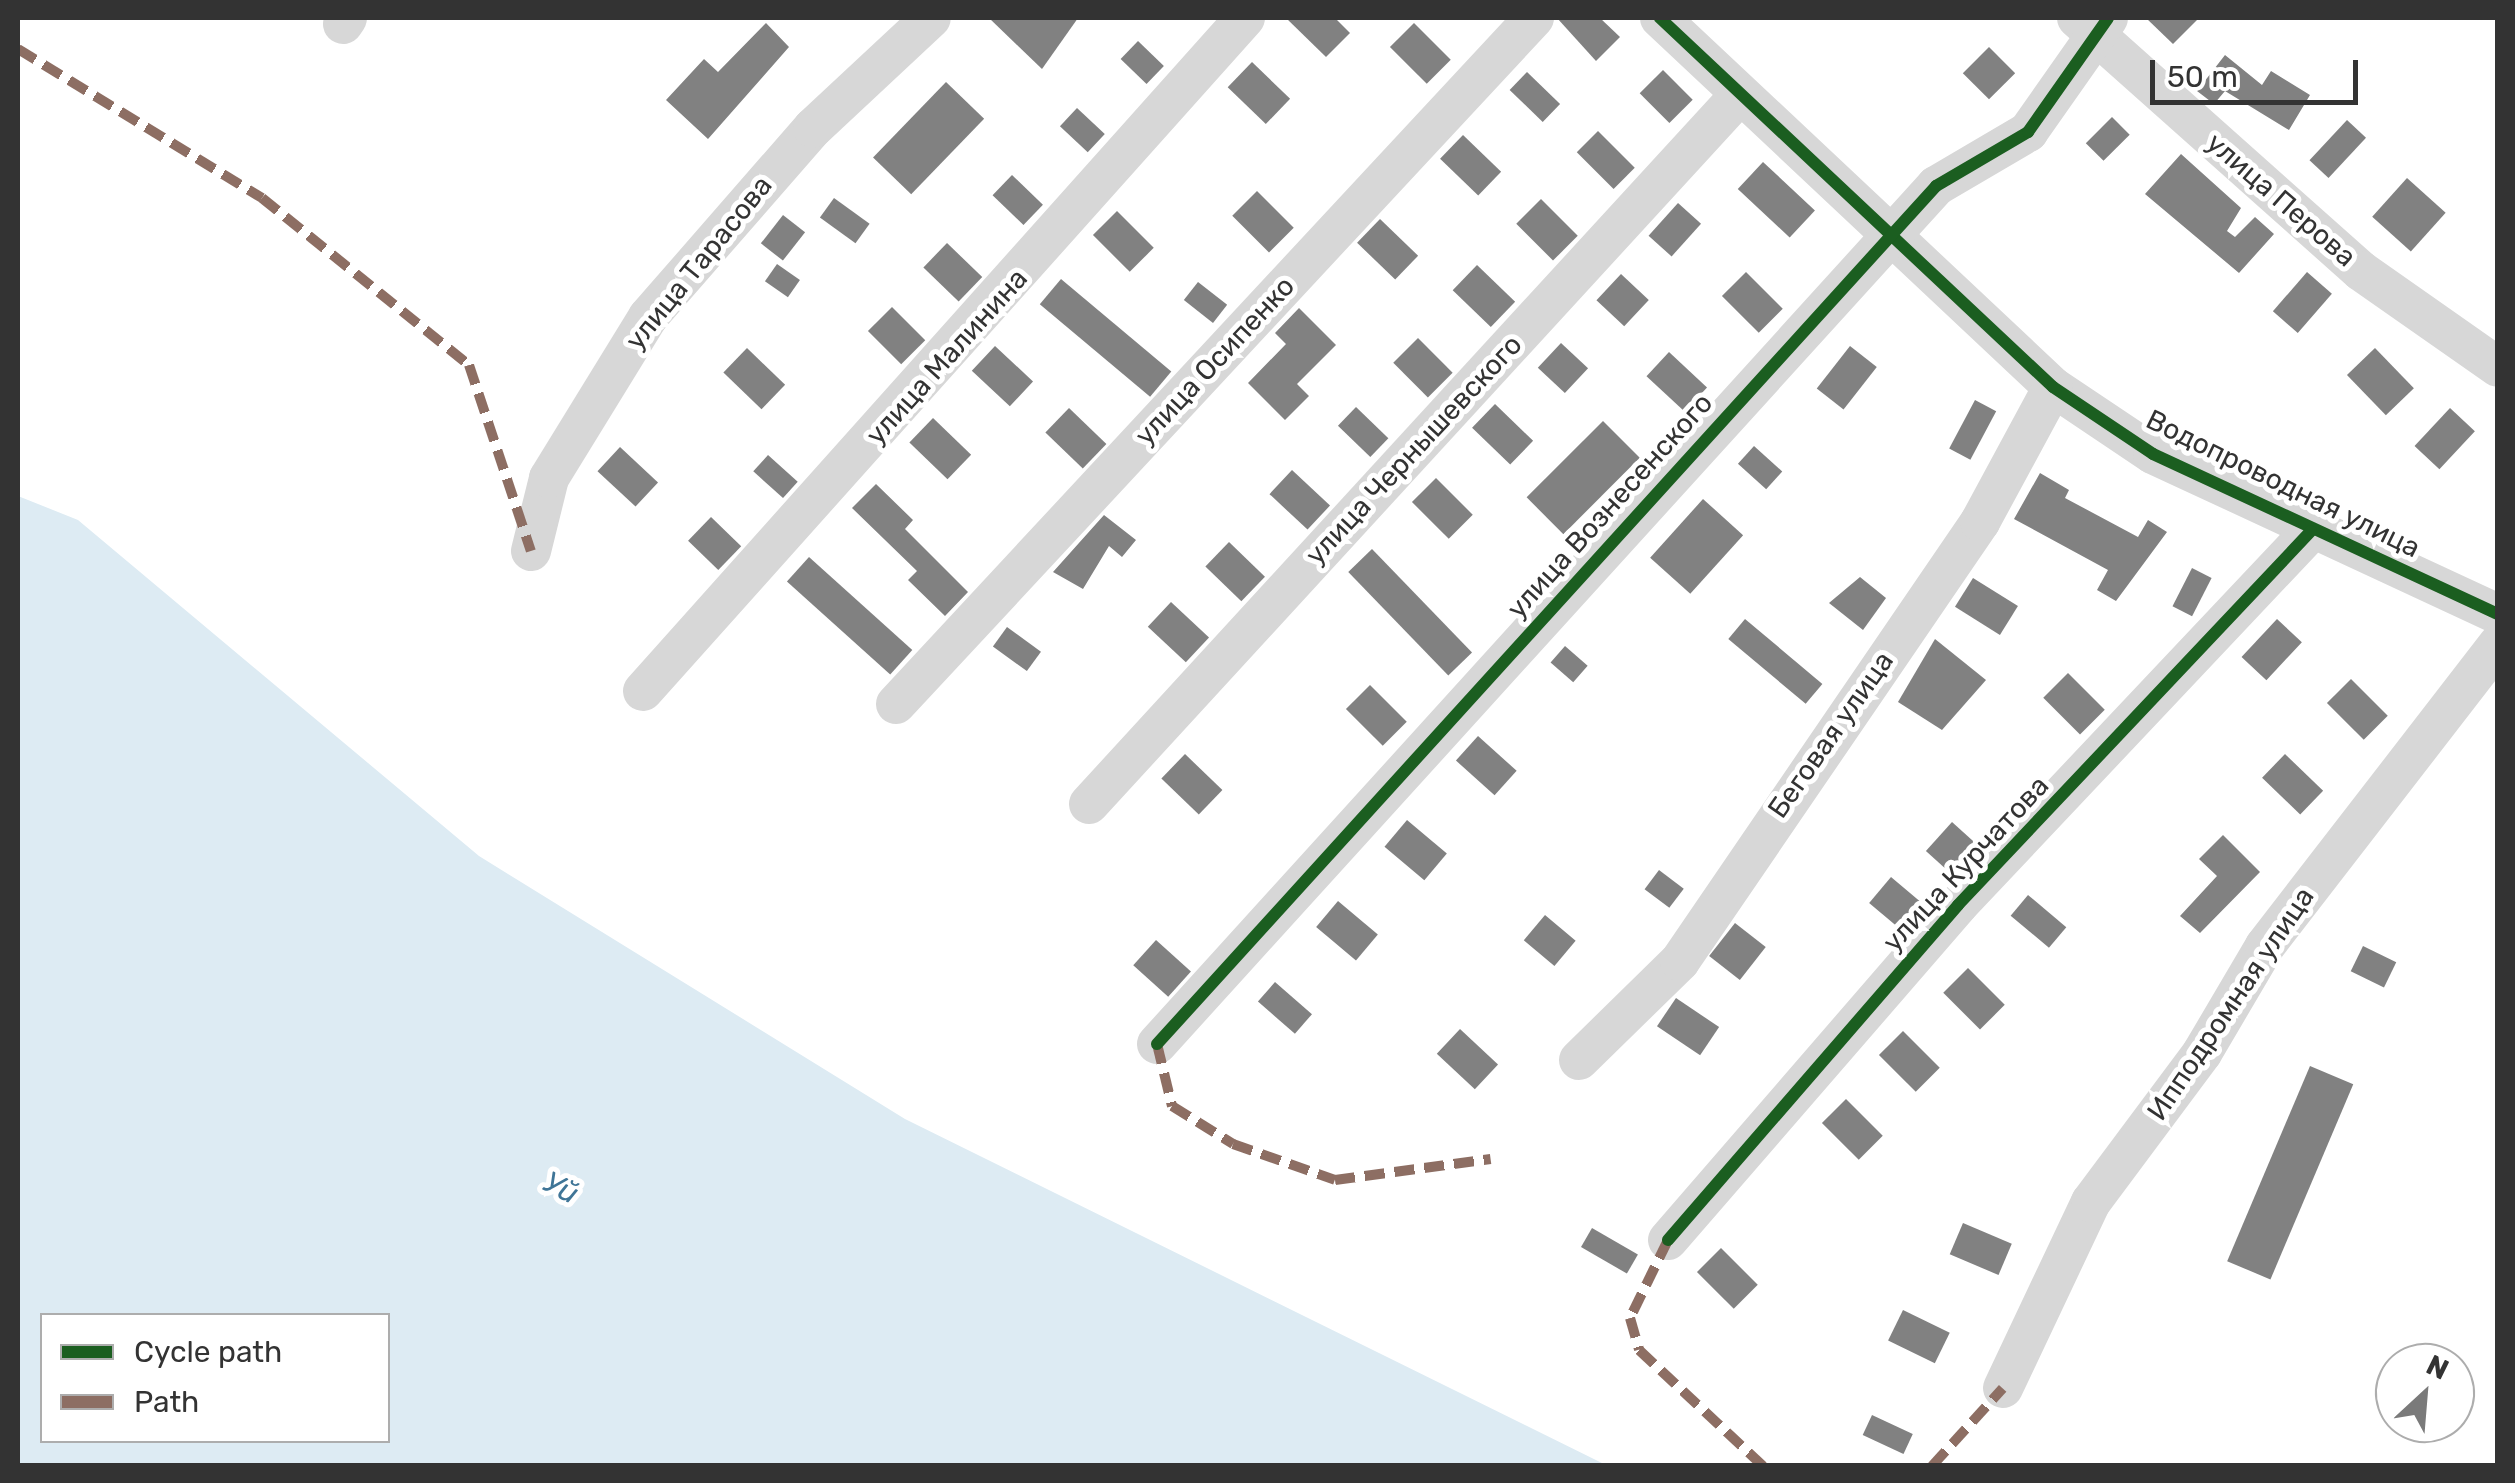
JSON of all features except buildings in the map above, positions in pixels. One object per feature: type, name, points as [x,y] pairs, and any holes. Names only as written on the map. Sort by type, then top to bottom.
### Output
[{"type":"street","name":"улица Тарасова","points":[[532,551],[549,478],[648,317],[813,128],[931,18]]},
{"type":"street","name":"улица Малинина","points":[[643,691],[1244,18]]},
{"type":"street","name":"улица Осипенко","points":[[896,704],[1534,18]]},
{"type":"street","name":"Водопроводная улица","points":[[1660,18],[2053,387],[2153,454],[2311,531],[2498,614]]},
{"type":"street","name":"улица Вознесенского","points":[[1158,1044],[1936,186],[2028,132],[2092,23]]},
{"type":"street","name":"улица Перова","points":[[2092,23],[2361,271],[2498,368]]},
{"type":"street","name":"улица Чернышевского","points":[[1089,804],[1739,96]]},
{"type":"street","name":"Беговая улица","points":[[1579,1060],[1690,946],[1980,522],[2053,387]]},
{"type":"street","name":"улица Курчатова","points":[[1668,1240],[1958,905],[2311,531]]},
{"type":"street","name":"Ипподромная улица","points":[[2003,1388],[2091,1202],[2202,1054],[2265,946],[2498,644]]},
{"type":"water","name":"Уй","points":[[18,496],[78,520],[479,856],[905,1119],[1606,1465],[18,1465]]},
{"type":"marked path","points":[[18,49],[262,198],[469,365],[531,551]]},
{"type":"marked path","points":[[1157,1044],[1172,1106],[1233,1144],[1335,1180],[1491,1159]]},
{"type":"marked path","points":[[1668,1240],[1630,1318],[1639,1350],[1763,1466]]},
{"type":"marked path","points":[[1932,1466],[2003,1388]]},
{"type":"cycle path","points":[[1660,18],[2053,387],[2153,454],[2498,614]]},
{"type":"cycle path","points":[[1157,1044],[1936,186],[2028,132],[2108,18]]},
{"type":"cycle path","points":[[1668,1240],[1958,905],[2311,531]]}]
